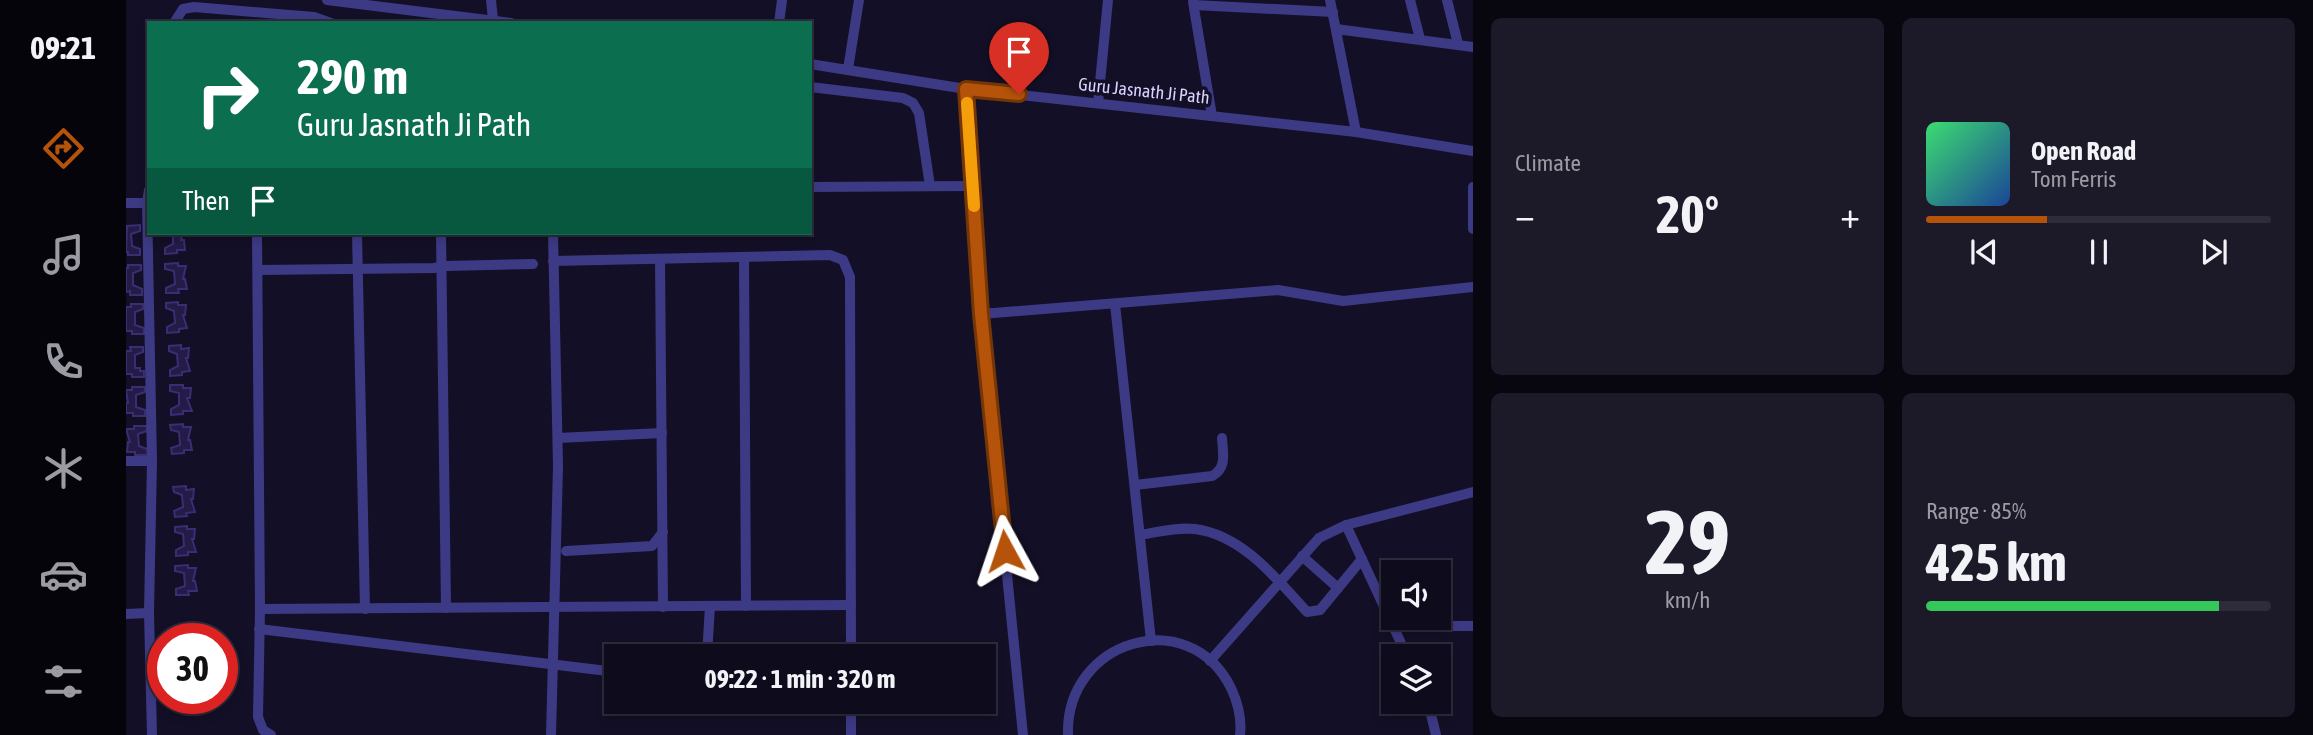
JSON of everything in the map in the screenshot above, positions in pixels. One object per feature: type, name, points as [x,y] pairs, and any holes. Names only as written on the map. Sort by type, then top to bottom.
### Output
[{"type":"street","points":[[327,0],[404,4],[499,21]]},
{"type":"street","points":[[491,0],[493,20]]},
{"type":"street","points":[[779,21],[782,0]]},
{"type":"street","points":[[848,69],[859,0]]},
{"type":"street","points":[[1098,103],[1105,0]]},
{"type":"street","points":[[1330,0],[1356,132]]},
{"type":"street","points":[[1410,0],[1420,39]]},
{"type":"street","points":[[1447,0],[1458,44]]},
{"type":"street","points":[[1212,116],[1193,3],[1333,12]]},
{"type":"street","points":[[174,21],[183,9],[194,7],[314,17],[325,21]]},
{"type":"street","points":[[1336,29],[1473,47]]},
{"type":"street","name":"Guru Jasnath Ji Path","points":[[812,64],[966,89],[1356,132],[1473,151]]},
{"type":"street","points":[[812,87],[903,98],[913,103],[919,113],[930,186]]},
{"type":"street","points":[[966,89],[981,314],[1023,735]]},
{"type":"street","points":[[812,187],[972,186]]},
{"type":"street","points":[[1473,187],[1473,229]]},
{"type":"street","points":[[126,203],[147,203]]},
{"type":"street","points":[[148,235],[152,461],[149,613],[152,735]]},
{"type":"street","points":[[257,235],[260,609],[258,716],[266,733]]},
{"type":"street","points":[[357,235],[365,609]]},
{"type":"street","points":[[441,235],[446,608]]},
{"type":"street","points":[[551,735],[558,438],[553,235]]},
{"type":"street","points":[[553,261],[830,255],[843,260],[850,277],[851,644]]},
{"type":"street","points":[[744,257],[746,606]]},
{"type":"street","points":[[660,259],[663,607]]},
{"type":"street","points":[[258,270],[533,264]]},
{"type":"street","points":[[981,314],[1278,290],[1343,301],[1473,287]]},
{"type":"street","points":[[1115,304],[1151,641]]},
{"type":"street","points":[[558,438],[662,433]]},
{"type":"street","points":[[1135,485],[1212,477],[1220,472],[1223,462],[1222,438]]},
{"type":"street","points":[[126,461],[152,461]]},
{"type":"street","points":[[1210,661],[1319,538],[1346,526],[1473,492]]},
{"type":"street","points":[[1346,526],[1381,600]]},
{"type":"street","points":[[1140,535],[1181,528],[1222,535],[1232,540],[1279,581],[1307,612],[1320,610],[1362,559]]},
{"type":"street","points":[[566,551],[652,546],[663,532]]},
{"type":"street","points":[[1302,556],[1338,589]]},
{"type":"street","points":[[260,609],[851,605]]},
{"type":"street","points":[[707,644],[710,606]]},
{"type":"street","points":[[126,614],[149,613]]},
{"type":"street","points":[[1451,626],[1473,626]]},
{"type":"street","points":[[259,629],[604,670]]},
{"type":"street","points":[[1068,735],[1072,700],[1081,681],[1095,665],[1121,648],[1151,641],[1182,646],[1210,661],[1226,679],[1237,701],[1240,735]]},
{"type":"street","points":[[849,714],[851,735]]},
{"type":"street","points":[[1431,714],[1436,735]]},
{"type":"building","points":[[140,225],[140,231],[131,234],[132,246],[140,249],[140,255],[128,255],[127,226]]},
{"type":"building","points":[[173,235],[182,235],[181,240],[184,240],[185,250],[165,254],[165,248],[173,244]]},
{"type":"building","points":[[178,263],[178,266],[186,266],[183,279],[187,289],[178,289],[179,293],[166,293],[166,288],[175,284],[174,271],[165,269],[165,264]]},
{"type":"building","points":[[128,265],[141,265],[141,270],[133,273],[133,285],[142,289],[142,295],[130,295],[130,291],[126,292]]},
{"type":"building","points":[[178,302],[178,305],[186,305],[183,315],[187,328],[167,333],[167,327],[175,323],[174,311],[166,308],[166,303]]},
{"type":"building","points":[[131,304],[143,304],[143,309],[135,312],[135,325],[144,328],[144,334],[126,331],[126,307],[131,307]]},
{"type":"building","points":[[181,345],[181,349],[189,348],[186,358],[190,371],[170,376],[170,370],[178,366],[177,354],[169,351],[169,346]]},
{"type":"building","points":[[130,347],[143,347],[143,352],[135,355],[135,368],[144,371],[144,377],[126,374],[126,351],[131,351]]},
{"type":"building","points":[[170,385],[191,388],[190,398],[187,398],[192,411],[171,415],[171,409],[179,405],[179,393],[170,391]]},
{"type":"building","points":[[132,387],[145,387],[145,392],[136,395],[136,407],[145,410],[145,416],[126,413],[126,390],[132,390]]},
{"type":"building","points":[[183,424],[183,427],[191,427],[188,440],[192,450],[172,454],[171,448],[180,445],[179,432],[171,430],[170,425]]},
{"type":"building","points":[[134,426],[147,426],[147,431],[138,434],[139,446],[147,449],[148,455],[127,452],[130,442],[126,429],[134,429]]},
{"type":"building","points":[[186,486],[186,490],[194,489],[191,499],[195,512],[175,517],[174,511],[183,507],[182,495],[174,492],[173,487]]},
{"type":"building","points":[[187,526],[187,529],[195,529],[192,539],[196,552],[176,556],[176,550],[184,546],[183,534],[175,532],[175,527]]},
{"type":"building","points":[[188,565],[188,568],[196,568],[193,581],[197,591],[188,591],[189,595],[176,595],[176,589],[185,586],[184,573],[175,571],[175,566]]},
{"type":"slow traffic","points":[[967,103],[974,206]]},
{"type":"route","points":[[1005,551],[981,314],[966,89],[1019,94]]}]
